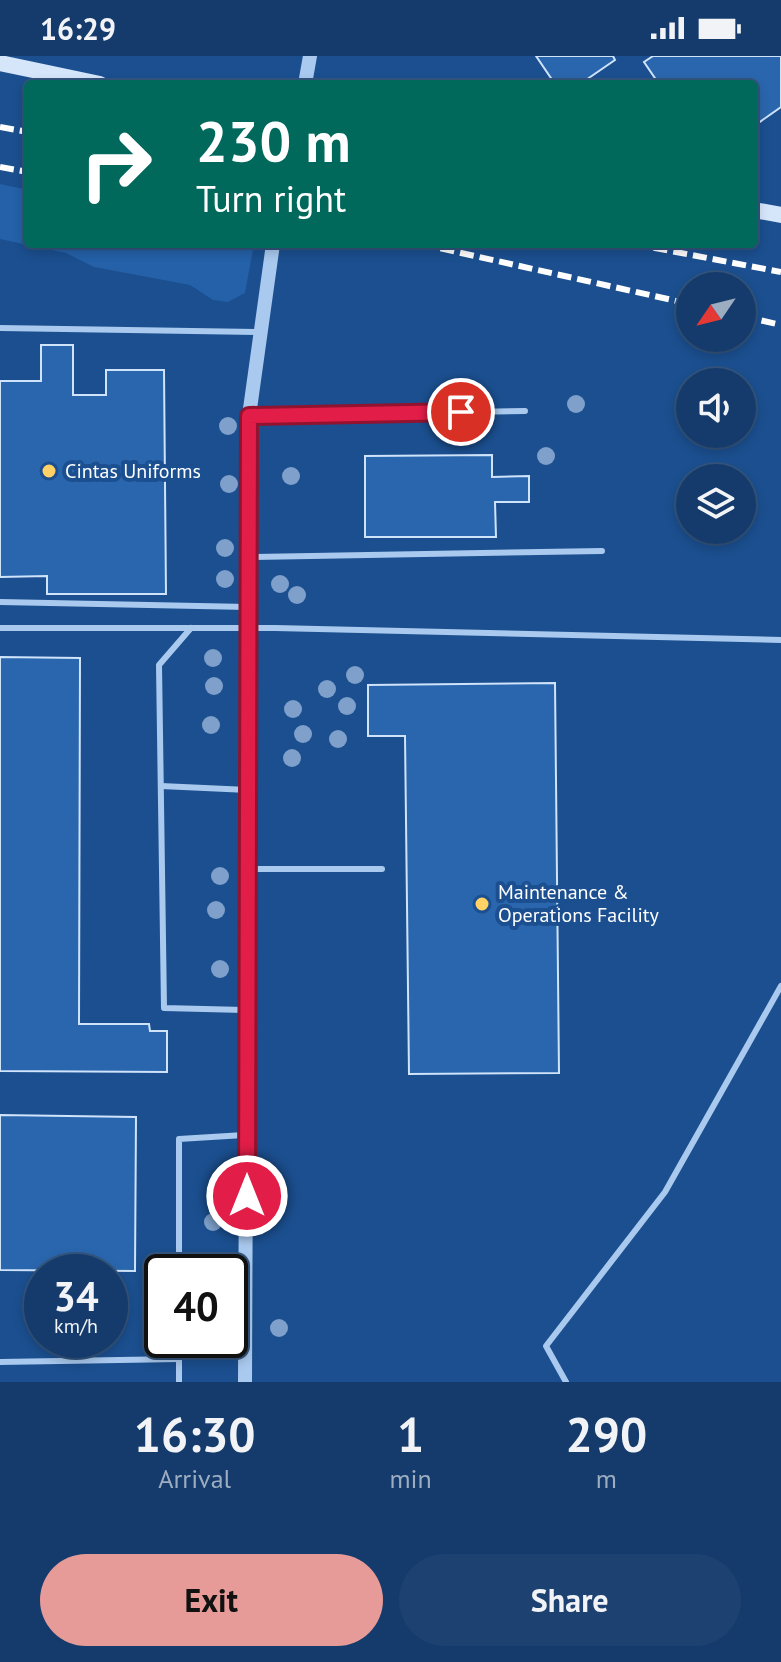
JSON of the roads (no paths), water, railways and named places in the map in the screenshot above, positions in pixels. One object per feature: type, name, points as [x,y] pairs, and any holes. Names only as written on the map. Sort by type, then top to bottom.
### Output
[{"type":"main road","points":[[0,62],[82,80]]},
{"type":"main road","points":[[758,211],[781,215]]},
{"type":"street","points":[[0,62],[8,56]]},
{"type":"street","points":[[306,80],[310,56]]},
{"type":"street","points":[[245,1382],[249,416],[272,248]]},
{"type":"lane","points":[[0,328],[260,332]]},
{"type":"lane","points":[[249,416],[525,411]]},
{"type":"lane","points":[[249,557],[602,551]]},
{"type":"lane","points":[[0,602],[249,607]]},
{"type":"lane","points":[[0,628],[249,628],[781,640]]},
{"type":"lane","points":[[191,628],[159,665],[164,1008],[248,1010]]},
{"type":"lane","points":[[161,786],[248,790]]},
{"type":"lane","points":[[248,869],[382,869]]},
{"type":"lane","points":[[566,1382],[546,1346],[665,1192],[781,986]]},
{"type":"lane","points":[[179,1254],[179,1139],[248,1135]]},
{"type":"lane","points":[[0,1362],[179,1359],[179,1382]]},
{"type":"railway","points":[[0,127],[24,131]]},
{"type":"railway","points":[[0,167],[24,171]]},
{"type":"railway","points":[[439,248],[676,301]]},
{"type":"railway","points":[[655,248],[781,272]]},
{"type":"railway","points":[[756,319],[781,325]]},
{"type":"place","name":"Cintas Uniforms","points":[[49,471]]},
{"type":"place","name":"Maintenance & Operations Facility","points":[[482,904]]}]
